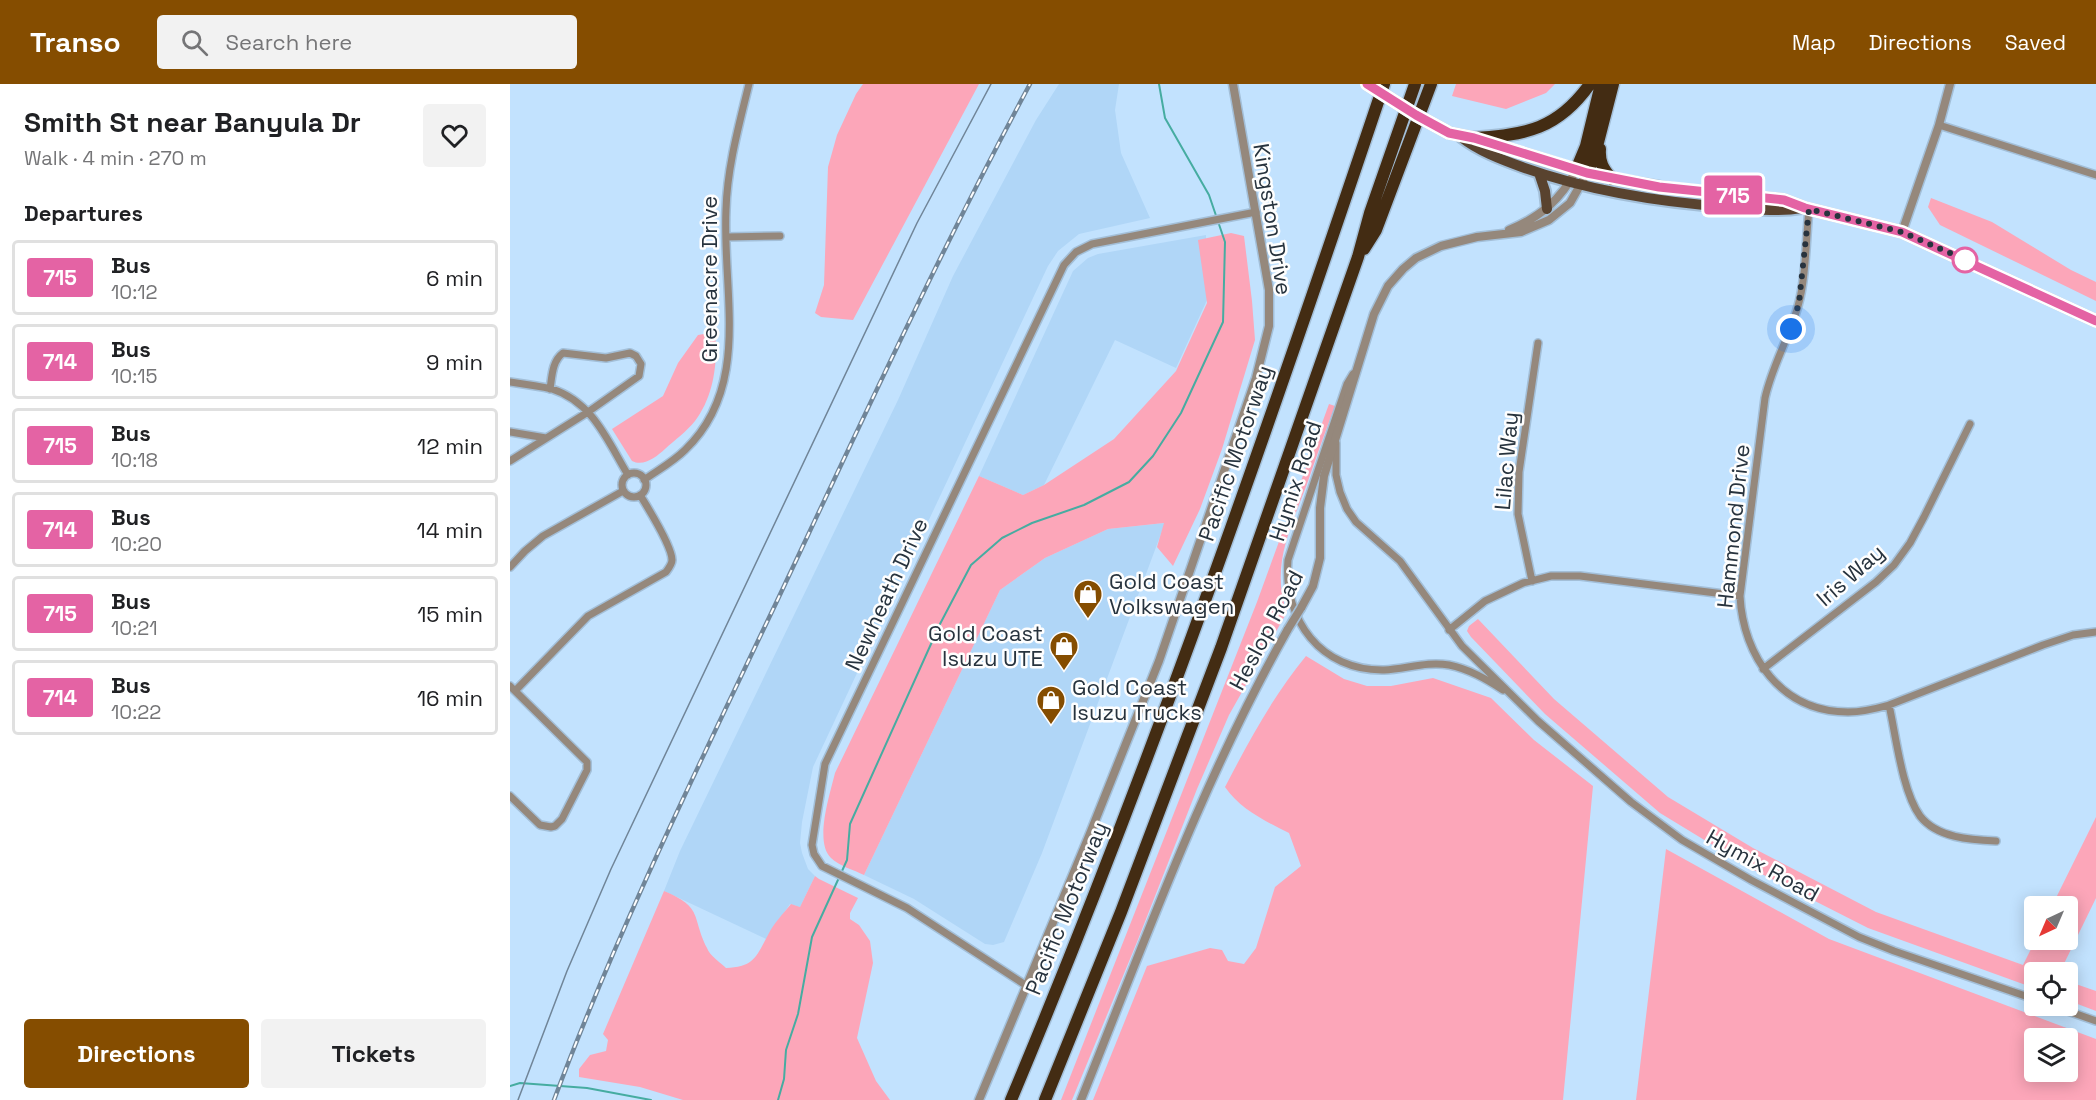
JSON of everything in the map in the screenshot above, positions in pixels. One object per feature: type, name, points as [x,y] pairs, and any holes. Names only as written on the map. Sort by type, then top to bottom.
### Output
[{"type":"highway","name":"Pacific Motorway","points":[[1011,1100],[1171,695],[1384,84]]},
{"type":"highway","points":[[1045,1100],[1121,912],[1221,648],[1358,257],[1370,213],[1415,84]]},
{"type":"highway","points":[[1358,257],[1376,230],[1431,84]]},
{"type":"highway","points":[[1474,138],[1516,135],[1538,128],[1568,109],[1590,84]]},
{"type":"highway","points":[[1582,172],[1601,84]]},
{"type":"highway","points":[[1582,172],[1600,136],[1613,84]]},
{"type":"highway","points":[[1600,136],[1600,163],[1612,179]]},
{"type":"main road","points":[[1367,84],[1416,115],[1476,148],[1570,183],[1685,204],[1785,211],[1807,208]]},
{"type":"main road","points":[[1454,134],[1612,179],[1673,189],[1784,200],[1902,232],[2096,321]]},
{"type":"main road","points":[[1539,173],[1544,185],[1547,209]]},
{"type":"street","name":"Greenacre Drive","points":[[644,480],[669,464],[691,445],[710,420],[723,390],[729,354],[726,237],[728,185],[749,84]]},
{"type":"street","name":"Kingston Drive","points":[[979,1100],[1159,661],[1256,378],[1269,326],[1269,290],[1233,84]]},
{"type":"street","points":[[1902,232],[1939,125],[1950,84]]},
{"type":"street","points":[[1939,125],[2096,175]]},
{"type":"street","name":"Heslop Road","points":[[1503,233],[1528,222],[1547,209],[1582,172]]},
{"type":"street","name":"Heslop Road","points":[[1081,1100],[1204,796],[1245,707],[1313,585],[1321,539],[1321,493],[1327,467],[1378,306],[1388,286],[1416,258],[1441,246],[1503,233],[1521,232],[1549,220],[1565,209],[1581,186],[1582,172]]},
{"type":"street","name":"Hammond Drive","points":[[1807,208],[1799,303],[1791,329],[1769,379],[1765,398],[1740,596],[1742,625],[1749,644],[1763,669],[1789,694],[1821,709],[1846,712],[1866,711],[1889,705],[2043,645],[2073,635],[2096,632]]},
{"type":"street","name":"Newheath Drive","points":[[1027,986],[907,908],[830,871],[817,860],[812,845],[825,764],[1064,265],[1076,252],[1092,244],[1256,212]]},
{"type":"street","points":[[726,237],[780,236]]},
{"type":"street","name":"Lilac Way","points":[[1532,581],[1518,514],[1519,472],[1538,343]]},
{"type":"street","points":[[510,461],[588,412],[639,376],[641,364],[636,356],[630,353],[606,357],[563,353],[558,356],[555,363],[550,389]]},
{"type":"street","name":"Hymix Road","points":[[1358,367],[1347,384],[1291,546],[1287,587],[1293,608],[1308,637],[1341,662],[1374,669],[1394,669],[1427,663],[1448,665],[1484,677],[1512,697]]},
{"type":"street","points":[[510,382],[550,389],[568,397],[588,412],[604,433],[628,475]]},
{"type":"street","name":"Iris Way","points":[[1763,669],[1876,582],[1894,565],[1910,543],[1970,424]]},
{"type":"street","points":[[510,432],[546,438]]},
{"type":"street","name":"Hymix Road","points":[[1336,443],[1336,475],[1340,492],[1347,509],[1365,531],[1400,561],[1449,630],[1512,697],[1631,802],[1682,840],[1858,937],[2024,996]]},
{"type":"street","points":[[635,473],[644,480],[646,487],[640,495],[629,496],[623,491],[623,480],[628,475],[635,473]]},
{"type":"street","points":[[510,567],[543,536],[623,491]]},
{"type":"street","points":[[510,796],[540,825],[555,826],[562,819],[587,770],[587,762],[512,688],[588,616],[666,572],[670,566],[672,561],[669,547],[640,495]]},
{"type":"street","points":[[1449,630],[1485,601],[1523,583],[1551,576],[1580,576],[1740,596]]},
{"type":"street","points":[[1889,705],[1908,790],[1921,816],[1941,832],[1970,840],[1996,841]]},
{"type":"street","points":[[2078,1015],[2096,1021]]},
{"type":"shaded area","points":[[863,84],[979,84],[853,320],[821,317],[815,313],[824,285],[828,167],[837,135]]},
{"type":"shaded area","points":[[1059,84],[1119,84],[1115,110],[1121,153],[1150,218],[1079,234],[1058,251],[1048,266],[813,767],[800,843],[808,869],[815,876],[800,907],[790,904],[766,939],[664,891],[680,851],[898,400],[953,276],[1036,120]]},
{"type":"shaded area","points":[[1456,84],[1555,84],[1546,93],[1506,109],[1452,96]]},
{"type":"shaded area","points":[[1931,198],[1992,222],[2071,270],[2096,282],[2096,301],[1940,225],[1928,207]]},
{"type":"shaded area","points":[[1231,233],[1244,236],[1255,340],[1222,449],[1200,509],[1173,566],[1157,547],[1164,523],[1108,529],[1045,558],[1000,590],[864,875],[838,863],[826,851],[823,830],[835,773],[979,476],[1023,495],[1044,485],[1114,439],[1176,371],[1207,303],[1198,240]]},
{"type":"shaded area","points":[[1206,235],[1207,300],[1176,368],[1115,340],[1044,485],[1023,495],[979,476],[1073,271],[1088,258],[1098,254]]},
{"type":"shaded area","points":[[715,332],[716,355],[713,378],[707,401],[695,421],[658,455],[641,463],[632,461],[612,429],[663,396],[678,363],[698,335]]},
{"type":"shaded area","points":[[1329,404],[1335,406],[1285,547],[1281,579],[1282,596],[1287,612],[1229,715],[1072,1100],[1061,1100],[1257,602]]},
{"type":"shaded area","points":[[1165,523],[1042,853],[1004,942],[993,945],[985,944],[914,899],[864,875],[1000,590],[1045,558],[1108,529]]},
{"type":"shaded area","points":[[1478,619],[1554,699],[1668,797],[1753,848],[1876,912],[2023,965],[2024,963],[2024,984],[1868,928],[1752,869],[1660,813],[1545,714],[1471,637],[1467,631],[1469,626]]},
{"type":"shaded area","points":[[1306,656],[1344,679],[1367,686],[1391,686],[1433,678],[1491,698],[1534,740],[1593,786],[1563,1100],[1093,1100],[1147,966],[1210,948],[1222,950],[1228,961],[1244,964],[1256,948],[1275,887],[1301,866],[1289,833],[1246,808],[1225,787],[1272,703]]},
{"type":"shaded area","points":[[2096,817],[2096,898],[2078,935],[2078,896],[2057,896]]},
{"type":"shaded area","points":[[1666,849],[1829,939],[2024,1012],[2024,1016],[2035,1016],[2067,1028],[2024,1028],[2024,1082],[2078,1082],[2078,1032],[2096,1039],[2096,1100],[1636,1100]]},
{"type":"shaded area","points":[[815,876],[858,898],[850,913],[850,919],[859,925],[870,941],[873,963],[857,1038],[876,1081],[890,1100],[683,1100],[640,1087],[579,1077],[579,1069],[590,1055],[606,1051],[608,1040],[603,1034],[664,891],[677,897],[691,908],[708,951],[726,968],[743,966],[753,959],[791,904],[800,907]]},
{"type":"shaded area","points":[[2030,950],[2071,950],[2065,962],[2024,962]]},
{"type":"shaded area","points":[[2078,985],[2096,991],[2096,1011],[2078,1004]]},
{"type":"waterway","points":[[778,1100],[784,1079],[786,1050],[798,1014],[812,937],[847,860],[850,824],[940,624],[971,565],[1002,538],[1032,523],[1084,505],[1129,482],[1153,456],[1181,413],[1223,322],[1225,242],[1209,195],[1165,118],[1159,84]]},
{"type":"waterway","points":[[510,1086],[520,1083],[587,1088],[651,1100]]},
{"type":"tram line","points":[[518,1100],[567,971],[611,869],[917,223],[991,84]]},
{"type":"railway","points":[[554,1100],[632,910],[689,786],[900,341],[1030,84]]},
{"type":"bus line","name":"715","points":[[1367,84],[1449,133],[1474,138],[1587,173],[1659,187],[1784,200],[1805,208],[1902,232],[2096,321]]},
{"type":"place","name":"Gold Coast Volkswagen","points":[[1088,620]]},
{"type":"place","name":"Gold Coast Isuzu UTE","points":[[1064,672]]},
{"type":"place","name":"Gold Coast Isuzu Trucks","points":[[1051,726]]},
{"type":"route","points":[[1791,329],[1799,303],[1809,209],[1902,232],[1968,261],[1965,260]]}]
